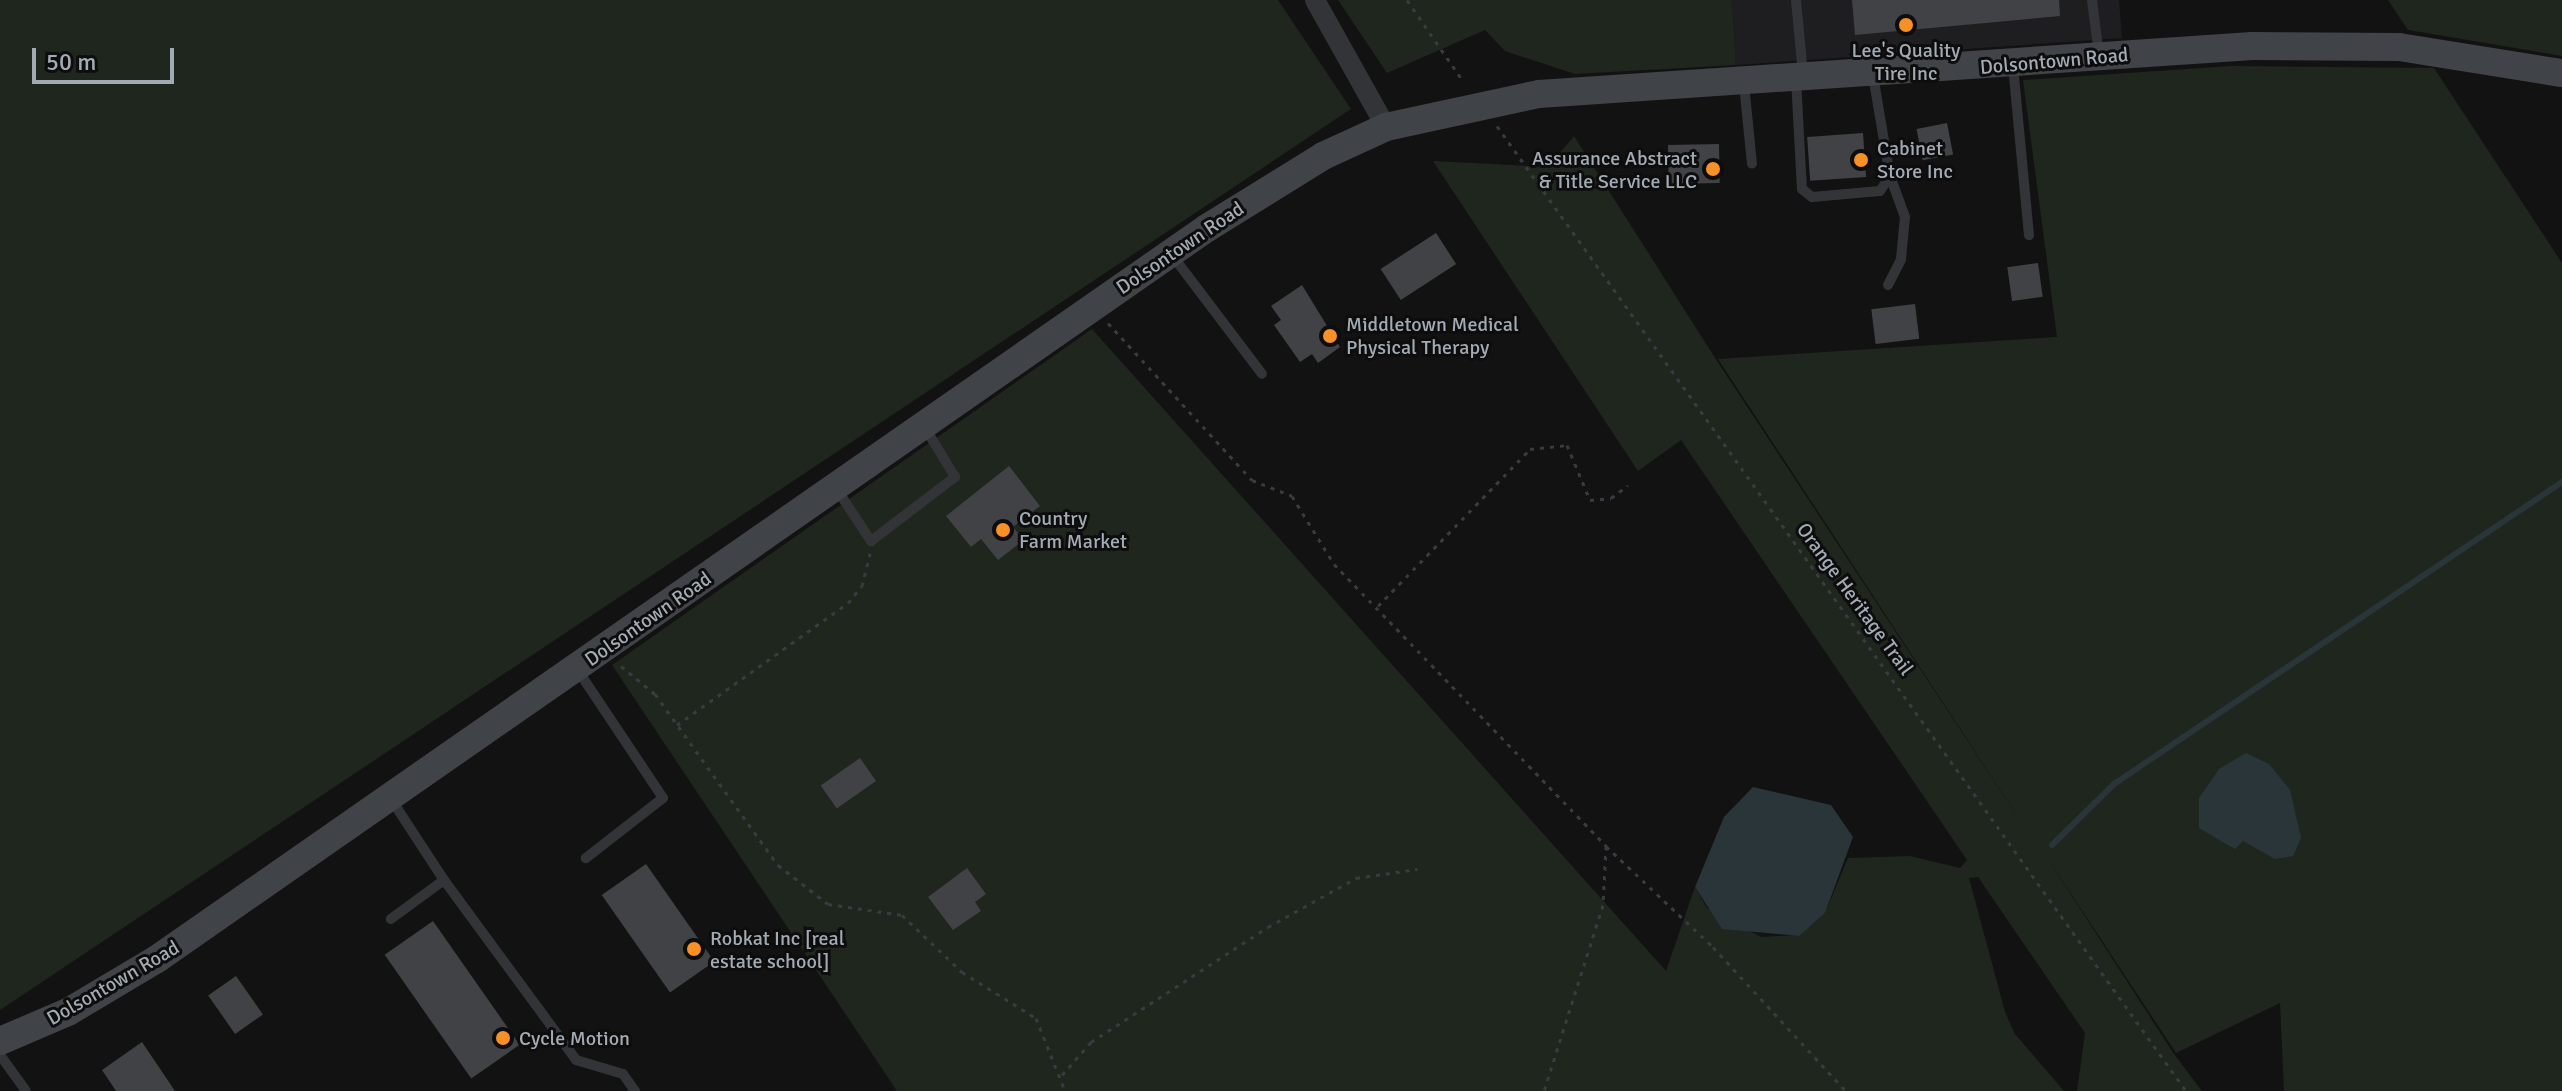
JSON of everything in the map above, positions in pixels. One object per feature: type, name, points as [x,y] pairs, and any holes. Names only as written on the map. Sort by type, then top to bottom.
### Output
[{"type":"street","points":[[1315,0],[1386,127]]},
{"type":"street","name":"Dolsontown Road","points":[[0,1041],[157,959],[1170,254],[1291,174],[1386,127],[1500,99],[2100,57],[2363,44],[2562,73]]},
{"type":"lane","points":[[1796,0],[1802,189],[1812,197],[1880,191],[1890,176]]},
{"type":"lane","points":[[2092,0],[2100,57]]},
{"type":"lane","points":[[2013,64],[2029,235]]},
{"type":"lane","points":[[1873,75],[1890,176],[1905,217],[1901,259],[1888,285]]},
{"type":"lane","points":[[1744,82],[1752,164]]},
{"type":"lane","points":[[1170,254],[1262,374]]},
{"type":"lane","points":[[835,486],[871,541],[955,477],[923,424]]},
{"type":"lane","points":[[577,669],[663,798],[586,858]]},
{"type":"lane","points":[[391,799],[444,880],[576,1060],[623,1074],[635,1091]]},
{"type":"lane","points":[[391,919],[444,880]]},
{"type":"lane","points":[[0,1055],[26,1091]]},
{"type":"path","points":[[1407,0],[1461,78]]},
{"type":"path","name":"Orange Heritage Trail","points":[[1497,126],[2186,1091]]},
{"type":"path","points":[[1093,307],[1252,480],[1292,496],[1334,564],[1378,606],[1606,846],[1713,947],[1846,1091]]},
{"type":"path","points":[[1378,606],[1530,449],[1567,445],[1590,500],[1611,498],[1628,485]]},
{"type":"path","points":[[677,725],[848,603],[869,569],[871,541]]},
{"type":"path","points":[[603,651],[655,694],[778,865],[810,896],[902,915],[962,972],[1036,1018],[1065,1091]]},
{"type":"path","points":[[1544,1091],[1603,905],[1606,846]]},
{"type":"path","points":[[1061,1076],[1091,1042],[1268,927],[1356,878],[1417,869]]},
{"type":"shaded area","points":[[0,0],[1278,0],[1351,109],[0,1010]]},
{"type":"shaded area","points":[[1338,0],[1732,0],[1736,65],[1575,74],[1505,51],[1485,30],[1387,73]]},
{"type":"shaded area","points":[[1732,0],[2119,0],[2122,38],[1736,65]]},
{"type":"shaded area","points":[[2388,0],[2562,0],[2562,56],[2408,30]]},
{"type":"shaded area","points":[[2231,66],[2434,68],[2562,263],[2562,1091],[2284,1091],[2280,1003],[2176,1053],[2048,859],[2174,1054],[2202,1091],[2077,1091],[2085,1033],[1978,877],[1969,878],[2005,1012],[2015,1034],[2064,1091],[897,1091],[612,665],[1092,329],[1666,971],[1695,887],[1707,908],[1761,937],[1799,935],[1825,913],[1848,858],[1910,856],[1960,868],[1967,860],[1681,440],[1638,471],[1433,161],[1548,167],[1574,136],[1717,361],[2037,846],[1718,359],[2057,337],[2023,80]]},
{"type":"shaded area","points":[[2246,753],[2269,764],[2290,790],[2301,838],[2293,856],[2275,859],[2243,841],[2235,849],[2199,828],[2199,798],[2219,769]]},
{"type":"shaded area","points":[[1753,787],[1831,805],[1853,837],[1825,913],[1799,936],[1722,929],[1695,887],[1724,817]]},
{"type":"building","name":"Lee's Quality Tire Inc","points":[[1852,0],[2059,0],[2060,16],[1855,35]]},
{"type":"building","points":[[1947,123],[1953,154],[1923,160],[1917,129]]},
{"type":"building","points":[[1863,133],[1866,177],[1810,181],[1807,137]]},
{"type":"building","points":[[1719,144],[1720,183],[1669,184],[1668,145]]},
{"type":"building","points":[[1436,233],[1456,264],[1401,300],[1381,269]]},
{"type":"building","points":[[2038,263],[2043,297],[2012,301],[2007,267]]},
{"type":"building","points":[[1302,285],[1340,347],[1318,363],[1312,354],[1300,362],[1274,325],[1281,320],[1271,306]]},
{"type":"building","points":[[1915,304],[1919,339],[1876,344],[1871,309]]},
{"type":"building","points":[[1009,466],[1040,506],[1013,527],[1024,540],[998,560],[981,539],[971,547],[946,516]]},
{"type":"building","points":[[860,758],[876,781],[837,808],[821,786]]},
{"type":"building","points":[[646,864],[714,961],[670,992],[602,895]]},
{"type":"building","points":[[967,868],[986,894],[975,902],[981,911],[953,930],[928,897]]},
{"type":"building","points":[[433,921],[520,1045],[471,1079],[385,955]]},
{"type":"building","points":[[236,976],[263,1015],[235,1034],[208,996]]},
{"type":"building","points":[[142,1042],[175,1091],[116,1091],[102,1070]]},
{"type":"waterway","points":[[2052,845],[2114,784],[2562,482]]},
{"type":"place","name":"Lee's Quality Tire Inc","points":[[1906,25]]},
{"type":"place","name":"Cabinet Store Inc","points":[[1861,160]]},
{"type":"place","name":"Assurance Abstract & Title Service LLC","points":[[1713,169]]},
{"type":"place","name":"Middletown Medical Physical Therapy","points":[[1330,336]]},
{"type":"place","name":"Country Farm Market","points":[[1003,530]]},
{"type":"place","name":"Robkat Inc [real estate school]","points":[[694,949]]},
{"type":"place","name":"Cycle Motion","points":[[503,1038]]}]
